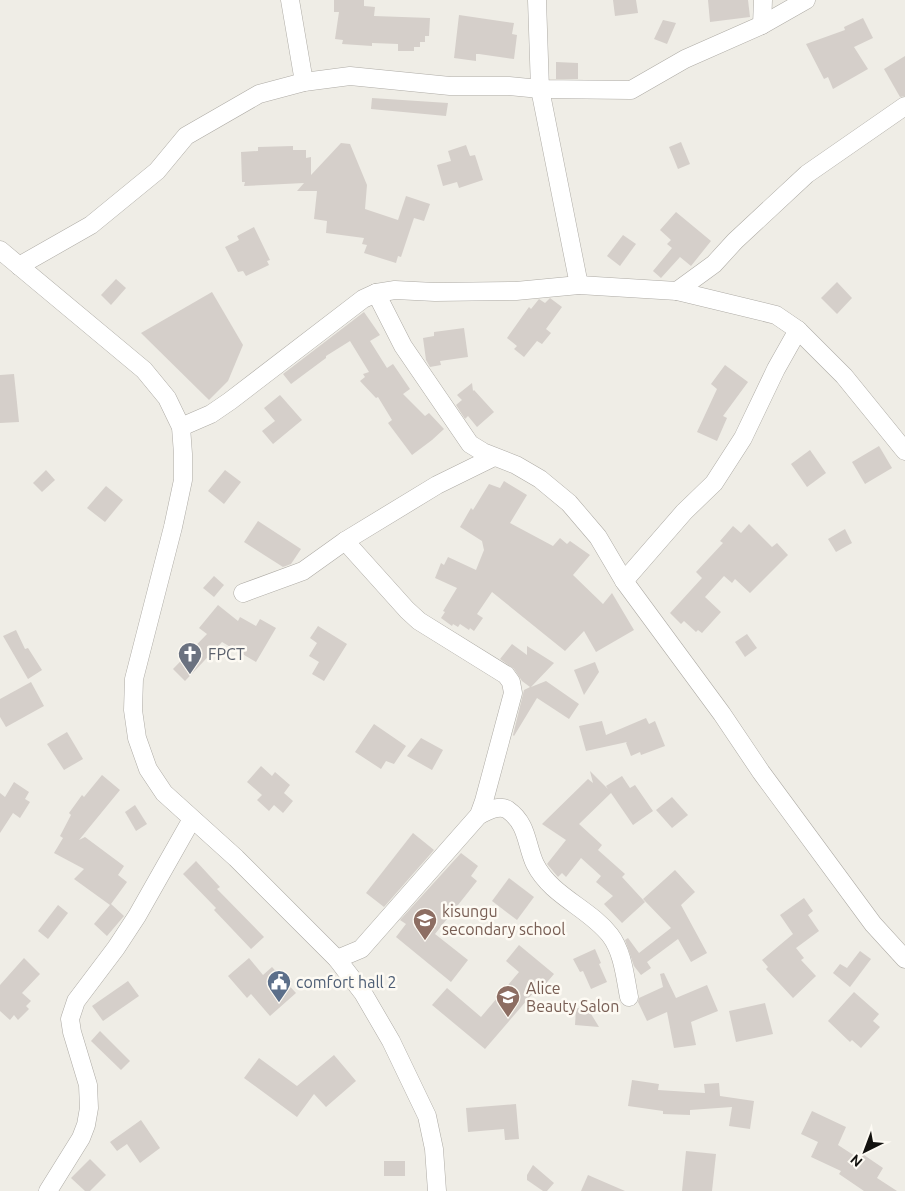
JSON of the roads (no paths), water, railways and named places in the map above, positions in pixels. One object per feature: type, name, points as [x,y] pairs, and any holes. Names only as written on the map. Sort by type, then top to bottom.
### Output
[{"type":"street","points":[[290,0],[304,82]]},
{"type":"street","points":[[538,0],[540,89],[579,285]]},
{"type":"street","points":[[762,25],[764,0]]},
{"type":"street","points":[[19,266],[91,224],[156,172],[186,136],[259,94],[304,82],[350,76],[450,86],[631,90],[685,59],[762,25],[806,0]]},
{"type":"street","points":[[677,291],[714,264],[735,241],[807,174],[905,106]]},
{"type":"street","points":[[0,250],[144,370],[167,398],[181,427],[182,480],[173,527],[134,679],[133,710],[136,738],[148,769],[164,793],[236,858],[337,959],[363,993],[391,1042],[426,1116],[434,1149],[437,1191]]},
{"type":"street","points":[[181,427],[211,414],[230,401],[363,299],[376,293],[395,290],[436,292],[516,291],[579,285],[677,291],[776,315],[798,330],[844,376],[905,451]]},
{"type":"street","points":[[376,293],[403,346],[470,444],[483,452],[516,465],[540,479],[569,503],[598,537],[624,581],[722,714],[761,772],[873,924],[905,959]]},
{"type":"street","points":[[624,581],[684,512],[714,483],[743,438],[798,330]]},
{"type":"street","points":[[243,593],[303,571],[345,541],[437,486],[494,456]]},
{"type":"street","points":[[337,959],[360,949],[479,815],[513,693],[511,682],[506,674],[419,621],[345,541]]},
{"type":"street","points":[[479,815],[500,807],[507,810],[522,826],[535,864],[545,878],[575,905],[596,920],[610,935],[618,950],[629,997]]},
{"type":"street","points":[[48,1191],[80,1138],[86,1124],[89,1108],[88,1085],[70,1020],[76,1000],[116,948],[137,916],[192,819]]},
{"type":"place","name":"FPCT","points":[[190,675]]},
{"type":"place","name":"kisungu secondary school","points":[[425,941]]},
{"type":"place","name":"comfort hall 2","points":[[279,1003]]},
{"type":"place","name":"Alice Beauty Salon","points":[[508,1018]]}]
